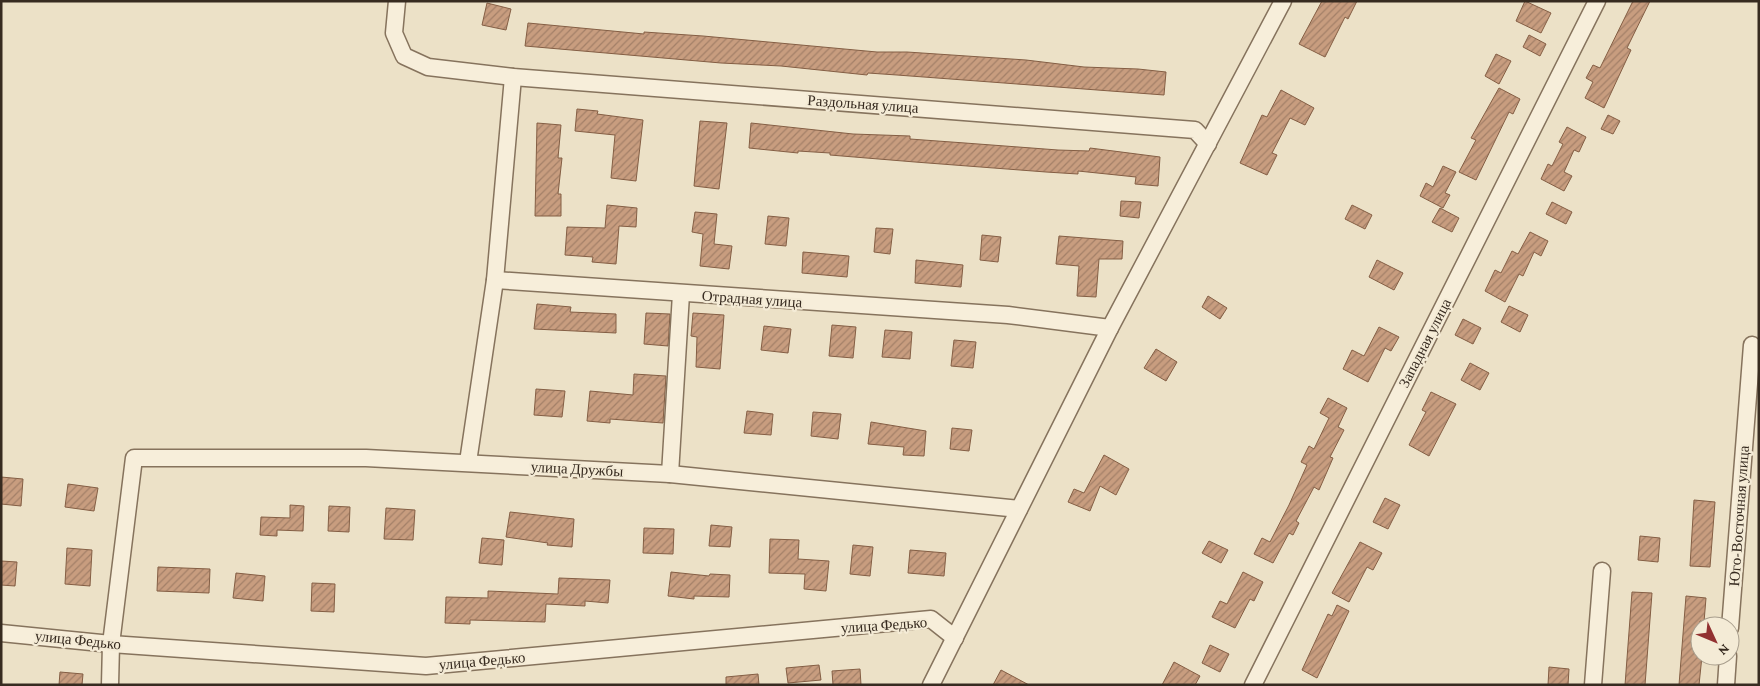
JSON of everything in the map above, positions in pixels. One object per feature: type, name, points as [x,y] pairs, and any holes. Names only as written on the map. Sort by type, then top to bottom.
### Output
[{"type":"street","name":"Раздольная улица","points":[[397,1],[394,33],[404,56],[428,67],[513,77],[1195,130],[1208,144]]},
{"type":"street","points":[[931,685],[1110,328],[1283,1]]},
{"type":"street","name":"Западная улица","points":[[1252,685],[1597,1]]},
{"type":"street","points":[[468,462],[495,280],[513,77]]},
{"type":"street","name":"Отрадная улица","points":[[495,280],[1008,316],[1110,328]]},
{"type":"street","points":[[670,474],[681,294]]},
{"type":"street","name":"Юго-Восточная улица","points":[[1731,616],[1752,345]]},
{"type":"street","name":"улица Дружбы","points":[[111,644],[134,458],[366,458],[468,462],[670,474],[1018,509]]},
{"type":"street","points":[[1593,685],[1602,571]]},
{"type":"street","name":"улица Федько","points":[[1,633],[111,644],[426,666],[931,619],[955,638]]},
{"type":"street","points":[[110,685],[111,644]]},
{"type":"street","points":[[1726,685],[1727,666]]},
{"type":"building","points":[[1322,1],[1357,1],[1348,19],[1345,17],[1325,57],[1299,44]]},
{"type":"building","points":[[1525,1],[1551,13],[1541,33],[1516,21]]},
{"type":"building","points":[[1633,1],[1650,1],[1627,48],[1631,50],[1604,108],[1585,98],[1593,82],[1586,78],[1593,65],[1600,68]]},
{"type":"building","points":[[487,3],[511,9],[506,30],[482,25]]},
{"type":"building","points":[[528,23],[644,34],[644,32],[703,36],[877,52],[907,52],[1026,60],[1084,67],[1166,72],[1164,95],[868,73],[867,75],[781,66],[721,63],[525,46]]},
{"type":"building","points":[[1529,35],[1546,44],[1540,56],[1523,47]]},
{"type":"building","points":[[1496,54],[1511,61],[1499,84],[1485,76]]},
{"type":"building","points":[[1499,88],[1520,99],[1513,114],[1509,112],[1476,180],[1459,172],[1476,140],[1471,138]]},
{"type":"building","points":[[1281,90],[1314,108],[1305,125],[1290,118],[1272,153],[1277,155],[1267,175],[1240,163],[1262,115],[1267,117]]},
{"type":"building","points":[[577,109],[598,111],[597,114],[643,120],[636,181],[611,178],[615,135],[575,131]]},
{"type":"building","points":[[1608,115],[1620,121],[1613,134],[1601,129]]},
{"type":"building","points":[[700,121],[727,123],[719,189],[694,186]]},
{"type":"building","points":[[537,123],[561,125],[558,158],[562,158],[558,194],[561,194],[561,216],[535,216]]},
{"type":"building","points":[[751,123],[853,134],[910,136],[910,139],[1058,150],[1089,151],[1090,148],[1160,157],[1158,186],[1135,184],[1136,177],[1078,171],[1078,174],[1046,172],[830,155],[830,153],[798,151],[798,153],[749,148]]},
{"type":"building","points":[[1567,127],[1586,137],[1579,152],[1574,150],[1564,172],[1572,176],[1564,191],[1541,179],[1548,164],[1552,166],[1563,144],[1559,142]]},
{"type":"building","points":[[1443,166],[1456,172],[1445,193],[1450,195],[1443,208],[1420,196],[1426,183],[1433,187]]},
{"type":"building","points":[[1121,201],[1141,202],[1139,218],[1120,216]]},
{"type":"building","points":[[1552,202],[1572,212],[1566,224],[1546,214]]},
{"type":"building","points":[[607,205],[637,208],[636,227],[619,226],[616,264],[592,262],[593,257],[565,255],[567,227],[605,228]]},
{"type":"building","points":[[1352,205],[1372,215],[1365,229],[1345,219]]},
{"type":"building","points":[[1440,208],[1459,218],[1452,232],[1432,222]]},
{"type":"building","points":[[695,212],[717,214],[714,244],[732,246],[729,269],[700,266],[703,234],[692,232]]},
{"type":"building","points":[[768,216],[789,218],[786,246],[765,244]]},
{"type":"building","points":[[876,228],[893,229],[890,254],[874,252]]},
{"type":"building","points":[[1530,232],[1548,241],[1541,256],[1534,252],[1523,276],[1519,274],[1505,302],[1485,291],[1495,270],[1501,273],[1512,251],[1518,254]]},
{"type":"building","points":[[982,235],[1001,237],[998,262],[980,260]]},
{"type":"building","points":[[1059,236],[1123,241],[1122,259],[1099,259],[1096,297],[1077,296],[1079,266],[1056,264]]},
{"type":"building","points":[[803,252],[849,256],[847,277],[802,273]]},
{"type":"building","points":[[916,260],[963,265],[961,287],[915,283]]},
{"type":"building","points":[[1377,260],[1403,273],[1394,290],[1369,277]]},
{"type":"building","points":[[1208,296],[1227,308],[1220,319],[1202,307]]},
{"type":"building","points":[[537,304],[571,307],[570,312],[616,314],[616,333],[534,329]]},
{"type":"building","points":[[1509,306],[1528,315],[1520,332],[1501,322]]},
{"type":"building","points":[[646,313],[670,314],[668,346],[644,344]]},
{"type":"building","points":[[693,313],[724,315],[720,369],[696,367],[697,337],[691,336]]},
{"type":"building","points":[[1463,319],[1481,328],[1473,344],[1455,335]]},
{"type":"building","points":[[832,325],[856,327],[853,358],[829,356]]},
{"type":"building","points":[[764,326],[791,329],[788,353],[761,350]]},
{"type":"building","points":[[1379,327],[1399,337],[1391,351],[1385,348],[1368,382],[1343,369],[1352,350],[1364,356]]},
{"type":"building","points":[[885,330],[912,332],[910,359],[882,357]]},
{"type":"building","points":[[954,340],[976,342],[973,368],[951,366]]},
{"type":"building","points":[[1156,349],[1177,362],[1166,381],[1144,368]]},
{"type":"building","points":[[1470,363],[1489,373],[1480,390],[1461,380]]},
{"type":"building","points":[[634,374],[666,376],[663,423],[610,419],[610,423],[587,421],[590,391],[633,395]]},
{"type":"building","points":[[536,389],[565,391],[562,417],[534,415]]},
{"type":"building","points":[[1431,392],[1456,404],[1429,456],[1409,445],[1426,412],[1422,410]]},
{"type":"building","points":[[1328,398],[1347,408],[1338,427],[1344,430],[1330,457],[1333,458],[1319,490],[1314,487],[1296,521],[1299,523],[1293,535],[1289,533],[1273,563],[1254,554],[1262,538],[1270,542],[1289,505],[1307,465],[1301,462],[1309,446],[1314,449],[1329,418],[1320,413]]},
{"type":"building","points":[[747,411],[773,414],[771,435],[744,433]]},
{"type":"building","points":[[813,412],[841,414],[838,439],[811,436]]},
{"type":"building","points":[[871,422],[926,431],[924,456],[903,455],[904,447],[868,444]]},
{"type":"building","points":[[952,428],[972,430],[969,451],[950,449]]},
{"type":"building","points":[[1104,455],[1129,469],[1116,495],[1100,486],[1090,511],[1068,502],[1074,489],[1084,493]]},
{"type":"building","points":[[1,477],[23,479],[21,506],[1,504]]},
{"type":"building","points":[[68,484],[98,488],[94,511],[65,507]]},
{"type":"building","points":[[1385,498],[1400,505],[1388,529],[1373,522]]},
{"type":"building","points":[[1694,500],[1715,502],[1710,567],[1690,566]]},
{"type":"building","points":[[290,505],[304,506],[303,531],[277,530],[277,536],[260,535],[261,517],[290,518]]},
{"type":"building","points":[[329,506],[350,507],[349,532],[328,531]]},
{"type":"building","points":[[386,508],[415,510],[413,540],[384,539]]},
{"type":"building","points":[[510,512],[574,519],[572,547],[547,545],[548,543],[506,537]]},
{"type":"building","points":[[711,525],[732,527],[730,547],[709,546]]},
{"type":"building","points":[[644,528],[674,529],[673,554],[643,553]]},
{"type":"building","points":[[1640,536],[1660,538],[1658,562],[1638,560]]},
{"type":"building","points":[[482,538],[504,540],[502,565],[479,563]]},
{"type":"building","points":[[770,539],[799,540],[798,559],[829,561],[826,591],[804,589],[805,574],[769,573]]},
{"type":"building","points":[[1209,541],[1228,550],[1221,563],[1202,553]]},
{"type":"building","points":[[1360,542],[1382,553],[1373,570],[1367,567],[1349,602],[1332,593]]},
{"type":"building","points":[[853,545],[873,547],[870,576],[850,574]]},
{"type":"building","points":[[67,548],[92,550],[90,586],[65,584]]},
{"type":"building","points":[[910,550],[946,553],[944,576],[908,573]]},
{"type":"building","points":[[1,561],[17,562],[15,586],[1,585]]},
{"type":"building","points":[[158,567],[210,569],[209,593],[157,591]]},
{"type":"building","points":[[671,572],[709,576],[710,574],[730,575],[729,597],[694,596],[694,599],[668,596]]},
{"type":"building","points":[[1243,572],[1263,582],[1254,601],[1250,599],[1235,628],[1212,617],[1220,601],[1227,604]]},
{"type":"building","points":[[236,573],[265,576],[263,601],[233,598]]},
{"type":"building","points":[[559,578],[610,580],[608,603],[585,601],[585,606],[546,604],[545,622],[470,620],[470,624],[445,623],[446,597],[488,598],[488,591],[558,594]]},
{"type":"building","points":[[312,583],[335,584],[334,612],[311,611]]},
{"type":"building","points":[[1632,592],[1652,593],[1645,685],[1625,685]]},
{"type":"building","points":[[1686,596],[1706,598],[1704,616],[1690,616],[1690,666],[1701,666],[1699,685],[1679,685]]},
{"type":"building","points":[[1337,605],[1349,611],[1317,678],[1302,670],[1328,614],[1332,616]]},
{"type":"building","points":[[1210,645],[1229,654],[1220,672],[1202,663]]},
{"type":"building","points":[[1174,662],[1200,676],[1195,685],[1162,685]]},
{"type":"building","points":[[819,665],[821,680],[788,683],[786,668]]},
{"type":"building","points":[[1549,667],[1569,669],[1568,685],[1548,685]]},
{"type":"building","points":[[860,669],[861,685],[833,685],[832,671]]},
{"type":"building","points":[[1001,670],[1029,685],[993,685]]},
{"type":"building","points":[[60,672],[83,674],[82,685],[59,685]]},
{"type":"building","points":[[758,674],[759,685],[726,685],[726,677]]}]
